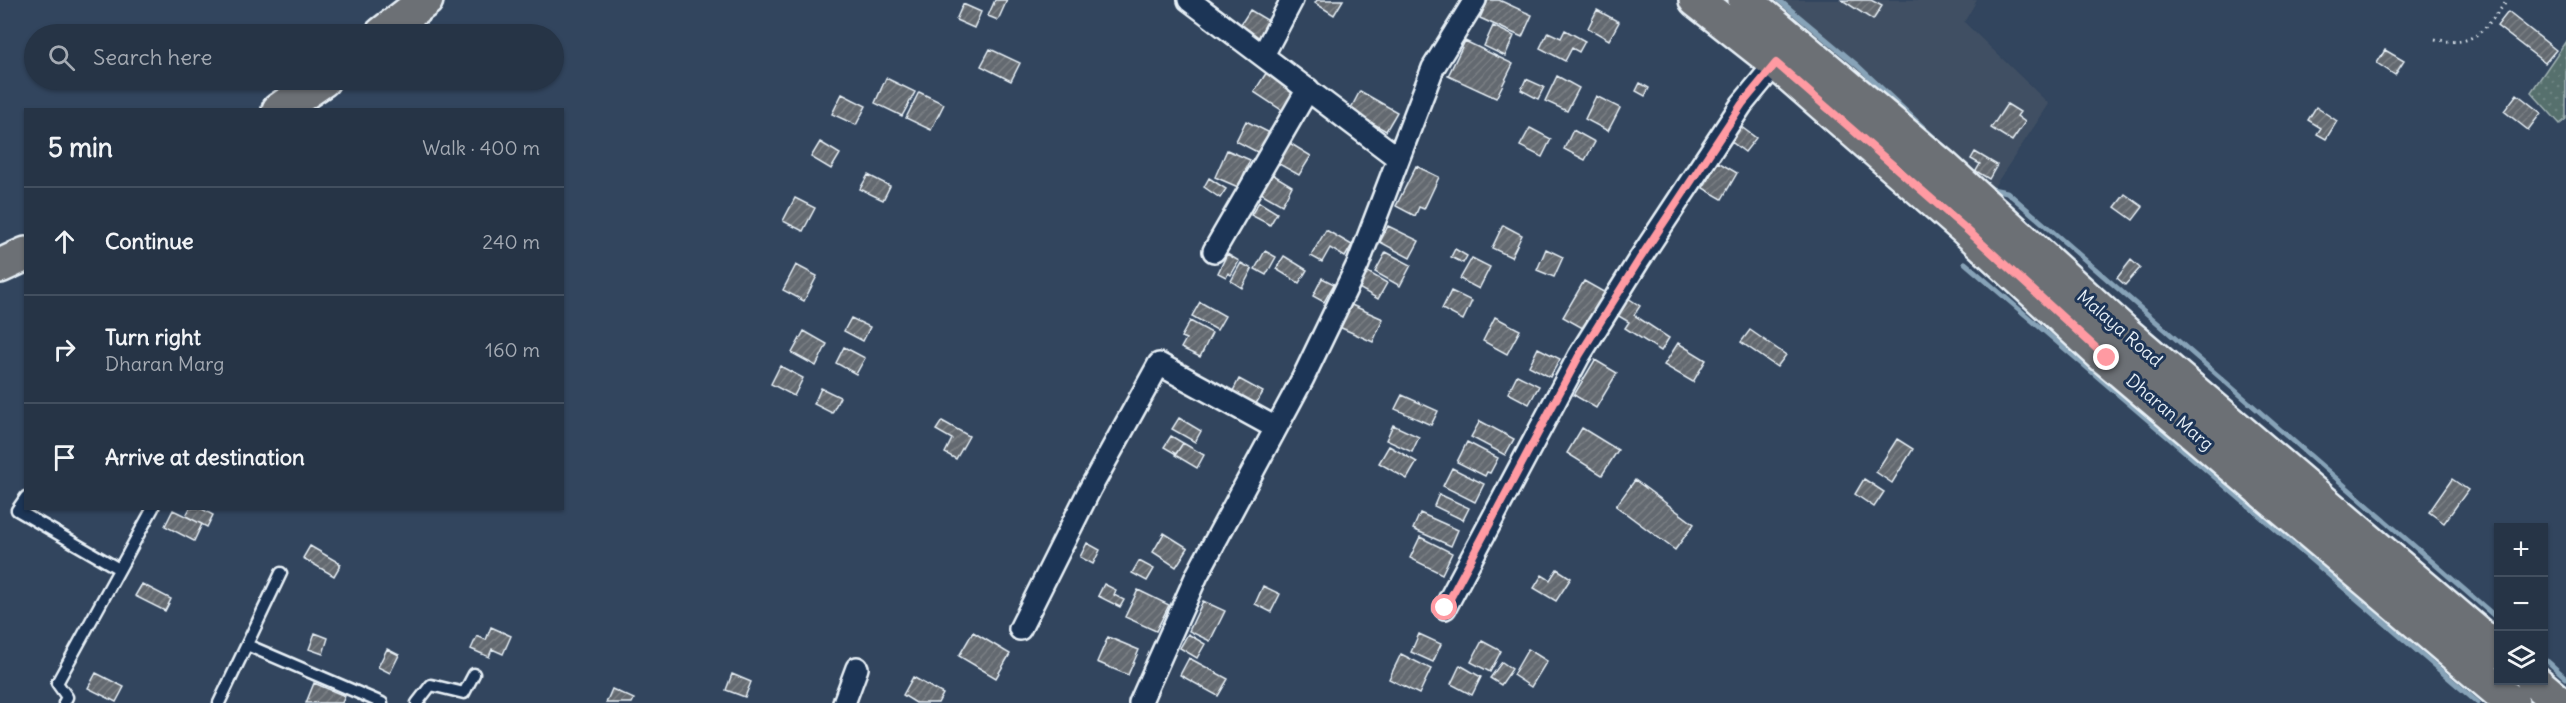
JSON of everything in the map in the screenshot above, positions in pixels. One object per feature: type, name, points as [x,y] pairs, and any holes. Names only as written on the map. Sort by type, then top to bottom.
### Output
[{"type":"main road","points":[[395,24],[426,0]]},
{"type":"main road","name":"Dharan Marg","points":[[1695,0],[1776,63],[1966,229],[2107,358],[2512,703]]},
{"type":"main road","name":"Malaya Road","points":[[1745,0],[1942,166],[2125,333],[2494,647]]},
{"type":"main road","points":[[282,108],[309,90]]},
{"type":"main road","points":[[0,266],[24,255]]},
{"type":"street","points":[[1189,0],[1398,158]]},
{"type":"street","points":[[1263,55],[1292,0]]},
{"type":"street","points":[[1140,703],[1197,575],[1276,428],[1358,264],[1433,68],[1475,0]]},
{"type":"street","points":[[1445,608],[1579,356],[1742,104],[1776,63]]},
{"type":"street","points":[[1214,251],[1308,89]]},
{"type":"street","points":[[1020,629],[1090,489],[1159,364],[1276,428]]},
{"type":"street","points":[[844,703],[857,668]]},
{"type":"lane","points":[[24,500],[17,510],[119,570]]},
{"type":"lane","points":[[64,703],[67,697],[57,683],[152,510]]},
{"type":"lane","points":[[219,703],[281,573]]},
{"type":"lane","points":[[247,645],[382,703]]},
{"type":"lane","points":[[417,703],[431,685],[464,693],[474,674]]},
{"type":"path","points":[[2435,39],[2464,42],[2475,38],[2508,0]]},
{"type":"shaded area","points":[[1696,0],[1977,0],[1964,22],[2049,104],[1966,229]]},
{"type":"green space","points":[[2566,41],[2566,119],[2560,124],[2531,92]]},
{"type":"building","points":[[995,0],[1007,0],[998,20],[988,16]]},
{"type":"building","points":[[1317,0],[1343,0],[1334,15],[1315,3]]},
{"type":"building","points":[[1488,0],[1499,0],[1532,15],[1522,37],[1480,18]]},
{"type":"building","points":[[1842,0],[1871,0],[1882,6],[1873,20]]},
{"type":"building","points":[[963,4],[981,12],[974,28],[956,20]]},
{"type":"building","points":[[1250,10],[1272,23],[1261,41],[1239,27]]},
{"type":"building","points":[[1597,10],[1619,22],[1609,40],[1588,28]]},
{"type":"building","points":[[2508,12],[2556,50],[2545,63],[2497,26]]},
{"type":"building","points":[[1493,26],[1514,36],[1505,56],[1484,46]]},
{"type":"building","points":[[1565,30],[1585,41],[1579,52],[1572,48],[1565,61],[1540,48],[1548,32],[1561,38]]},
{"type":"building","points":[[1465,41],[1513,64],[1496,98],[1448,76]]},
{"type":"building","points":[[990,49],[1020,63],[1011,81],[981,66]]},
{"type":"building","points":[[2385,50],[2404,61],[2395,75],[2377,63]]},
{"type":"building","points":[[1270,67],[1302,88],[1286,113],[1254,92]]},
{"type":"building","points":[[1557,76],[1579,88],[1567,111],[1545,101]]},
{"type":"building","points":[[886,78],[915,92],[902,116],[875,103]]},
{"type":"building","points":[[1526,79],[1544,87],[1538,99],[1521,90]]},
{"type":"building","points":[[1640,83],[1649,88],[1645,96],[1636,91]]},
{"type":"building","points":[[1360,91],[1397,112],[1386,131],[1350,110]]},
{"type":"building","points":[[919,92],[944,104],[931,130],[906,118]]},
{"type":"building","points":[[842,94],[866,106],[856,125],[832,114]]},
{"type":"building","points":[[2517,94],[2541,113],[2528,130],[2504,111]]},
{"type":"building","points":[[1596,96],[1620,108],[1608,131],[1585,119]]},
{"type":"building","points":[[2007,104],[2020,112],[2017,116],[2025,122],[2012,141],[1991,128]]},
{"type":"building","points":[[2316,107],[2337,121],[2326,139],[2317,134],[2321,128],[2308,120]]},
{"type":"building","points":[[1246,121],[1272,134],[1261,154],[1236,141]]},
{"type":"building","points":[[1740,126],[1756,138],[1745,152],[1729,140]]},
{"type":"building","points":[[1530,128],[1551,139],[1542,157],[1520,146]]},
{"type":"building","points":[[1573,130],[1595,142],[1585,160],[1564,149]]},
{"type":"building","points":[[820,142],[840,154],[831,169],[811,157]]},
{"type":"building","points":[[1288,142],[1311,156],[1299,175],[1279,164]]},
{"type":"building","points":[[1227,150],[1250,160],[1238,187],[1215,177]]},
{"type":"building","points":[[1975,152],[1997,165],[1989,179],[1976,171],[1980,164],[1971,159]]},
{"type":"building","points":[[1718,162],[1737,173],[1722,199],[1703,188]]},
{"type":"building","points":[[1416,166],[1439,177],[1424,209],[1419,207],[1415,216],[1396,206]]},
{"type":"building","points":[[1272,174],[1292,186],[1282,205],[1261,193]]},
{"type":"building","points":[[868,175],[890,186],[883,200],[860,189]]},
{"type":"building","points":[[1209,178],[1226,189],[1220,198],[1204,187]]},
{"type":"building","points":[[2125,194],[2143,207],[2133,220],[2115,207]]},
{"type":"building","points":[[795,198],[815,208],[803,231],[783,221]]},
{"type":"building","points":[[1259,202],[1277,213],[1270,225],[1251,215]]},
{"type":"building","points":[[1503,225],[1522,235],[1511,257],[1492,248]]},
{"type":"building","points":[[1388,226],[1419,241],[1410,258],[1380,242]]},
{"type":"building","points":[[1326,230],[1352,245],[1345,257],[1330,248],[1322,262],[1311,256]]},
{"type":"building","points":[[1455,249],[1467,256],[1463,263],[1451,257]]},
{"type":"building","points":[[1546,249],[1563,257],[1554,277],[1537,270]]},
{"type":"building","points":[[1265,251],[1276,257],[1266,275],[1255,269]]},
{"type":"building","points":[[1386,252],[1411,265],[1400,286],[1375,272]]},
{"type":"building","points":[[1227,254],[1239,261],[1231,275],[1228,273],[1226,277],[1218,273]]},
{"type":"building","points":[[1284,256],[1307,270],[1299,283],[1276,269]]},
{"type":"building","points":[[1472,258],[1490,267],[1479,289],[1460,279]]},
{"type":"building","points":[[2131,260],[2140,268],[2125,285],[2117,278]]},
{"type":"building","points":[[1241,263],[1252,269],[1242,288],[1231,281]]},
{"type":"building","points":[[796,265],[817,276],[804,301],[783,290]]},
{"type":"building","points":[[1366,271],[1387,283],[1378,299],[1357,287]]},
{"type":"building","points":[[1322,278],[1334,284],[1324,302],[1313,296]]},
{"type":"building","points":[[1584,281],[1609,295],[1588,331],[1563,317]]},
{"type":"building","points":[[1451,291],[1472,301],[1463,320],[1442,309]]},
{"type":"building","points":[[1628,298],[1640,306],[1634,315],[1669,338],[1661,351],[1625,328],[1629,322],[1617,315]]},
{"type":"building","points":[[1200,302],[1225,316],[1217,330],[1192,316]]},
{"type":"building","points":[[1347,303],[1383,319],[1373,342],[1337,326]]},
{"type":"building","points":[[1495,317],[1520,330],[1507,354],[1483,341]]},
{"type":"building","points":[[851,318],[870,327],[863,341],[844,331]]},
{"type":"building","points":[[1190,321],[1212,333],[1200,357],[1181,348],[1186,339],[1181,337]]},
{"type":"building","points":[[1750,330],[1786,355],[1777,367],[1741,342]]},
{"type":"building","points":[[804,331],[827,344],[816,366],[792,353]]},
{"type":"building","points":[[1678,343],[1706,360],[1693,382],[1664,365]]},
{"type":"building","points":[[844,347],[865,358],[856,374],[836,363]]},
{"type":"building","points":[[1538,348],[1560,359],[1550,377],[1529,366]]},
{"type":"building","points":[[1595,360],[1617,373],[1596,408],[1574,395]]},
{"type":"building","points":[[780,366],[803,378],[794,396],[771,384]]},
{"type":"building","points":[[1517,375],[1539,386],[1529,404],[1508,393]]},
{"type":"building","points":[[1239,379],[1263,392],[1254,407],[1231,395]]},
{"type":"building","points":[[821,388],[840,397],[832,413],[814,404]]},
{"type":"building","points":[[1402,395],[1438,411],[1431,425],[1395,409]]},
{"type":"building","points":[[1179,418],[1201,431],[1195,442],[1172,429]]},
{"type":"building","points":[[942,421],[969,436],[956,459],[945,453],[952,439],[936,430]]},
{"type":"building","points":[[1480,421],[1514,439],[1505,455],[1471,437]]},
{"type":"building","points":[[1393,425],[1419,437],[1412,452],[1386,440]]},
{"type":"building","points":[[1582,428],[1618,450],[1602,475],[1567,453]]},
{"type":"building","points":[[1171,436],[1183,443],[1176,454],[1164,447]]},
{"type":"building","points":[[1897,439],[1913,449],[1892,483],[1876,472]]},
{"type":"building","points":[[1467,442],[1498,458],[1490,473],[1487,472],[1485,476],[1457,462]]},
{"type":"building","points":[[1183,443],[1204,455],[1197,468],[1175,455]]},
{"type":"building","points":[[1389,446],[1417,462],[1407,479],[1379,463]]},
{"type":"building","points":[[1452,468],[1484,484],[1475,502],[1443,486]]},
{"type":"building","points":[[1864,479],[1884,492],[1874,507],[1855,494]]},
{"type":"building","points":[[2452,479],[2468,490],[2444,523],[2429,512]]},
{"type":"building","points":[[1635,480],[1694,524],[1675,550],[1616,506]]},
{"type":"building","points":[[1439,494],[1469,508],[1463,520],[1434,506]]},
{"type":"building","points":[[173,510],[202,524],[194,541],[165,526]]},
{"type":"building","points":[[189,510],[204,510],[213,515],[207,527],[186,516]]},
{"type":"building","points":[[1420,513],[1458,530],[1451,546],[1413,529]]},
{"type":"building","points":[[1164,533],[1188,548],[1176,567],[1153,552]]},
{"type":"building","points":[[1420,537],[1452,553],[1442,574],[1410,558]]},
{"type":"building","points":[[1087,543],[1100,550],[1093,564],[1080,557]]},
{"type":"building","points":[[310,546],[341,564],[334,576],[303,558]]},
{"type":"building","points":[[1139,561],[1154,569],[1147,581],[1132,573]]},
{"type":"building","points":[[1557,569],[1571,578],[1556,601],[1534,588],[1542,575],[1550,580]]},
{"type":"building","points":[[142,584],[171,599],[165,611],[135,596]]},
{"type":"building","points":[[1104,584],[1116,590],[1114,595],[1124,600],[1120,607],[1098,596]]},
{"type":"building","points":[[1263,586],[1280,594],[1271,612],[1255,604]]},
{"type":"building","points":[[1138,590],[1169,605],[1156,631],[1125,617]]},
{"type":"building","points":[[1203,601],[1225,611],[1210,641],[1189,631]]},
{"type":"building","points":[[491,627],[511,636],[503,654],[492,649],[489,657],[471,649],[477,636],[486,640]]},
{"type":"building","points":[[973,632],[1010,654],[996,678],[959,656]]},
{"type":"building","points":[[315,633],[328,638],[323,654],[309,649]]},
{"type":"building","points":[[1188,634],[1205,644],[1197,658],[1180,648]]},
{"type":"building","points":[[1419,634],[1441,644],[1433,662],[1411,652]]},
{"type":"building","points":[[1108,637],[1139,650],[1128,675],[1097,662]]},
{"type":"building","points":[[1482,641],[1501,651],[1490,672],[1471,662]]},
{"type":"building","points":[[387,649],[399,655],[390,673],[378,667]]},
{"type":"building","points":[[1528,649],[1547,661],[1531,687],[1513,675]]},
{"type":"building","points":[[1401,654],[1431,669],[1419,694],[1389,679]]},
{"type":"building","points":[[1189,658],[1228,679],[1218,696],[1180,675]]},
{"type":"building","points":[[1502,662],[1512,669],[1501,685],[1490,678]]},
{"type":"building","points":[[1460,665],[1481,677],[1472,695],[1451,684]]},
{"type":"building","points":[[96,673],[124,687],[116,702],[88,688]]},
{"type":"building","points":[[732,674],[751,682],[745,697],[726,690]]},
{"type":"building","points":[[913,677],[943,694],[938,703],[916,703],[903,695]]},
{"type":"building","points":[[314,683],[345,696],[342,703],[306,703]]},
{"type":"building","points":[[612,689],[634,699],[632,703],[606,703]]},
{"type":"waterway","points":[[1779,0],[1858,66],[1942,145]]},
{"type":"waterway","points":[[1987,185],[1992,189],[2007,192],[2494,616]]},
{"type":"waterway","points":[[1965,263],[2478,703]]},
{"type":"waterway","points":[[2548,662],[2566,678]]},
{"type":"route","points":[[1445,608],[1579,356],[1742,104],[1776,63],[1966,229],[2107,358]]}]
